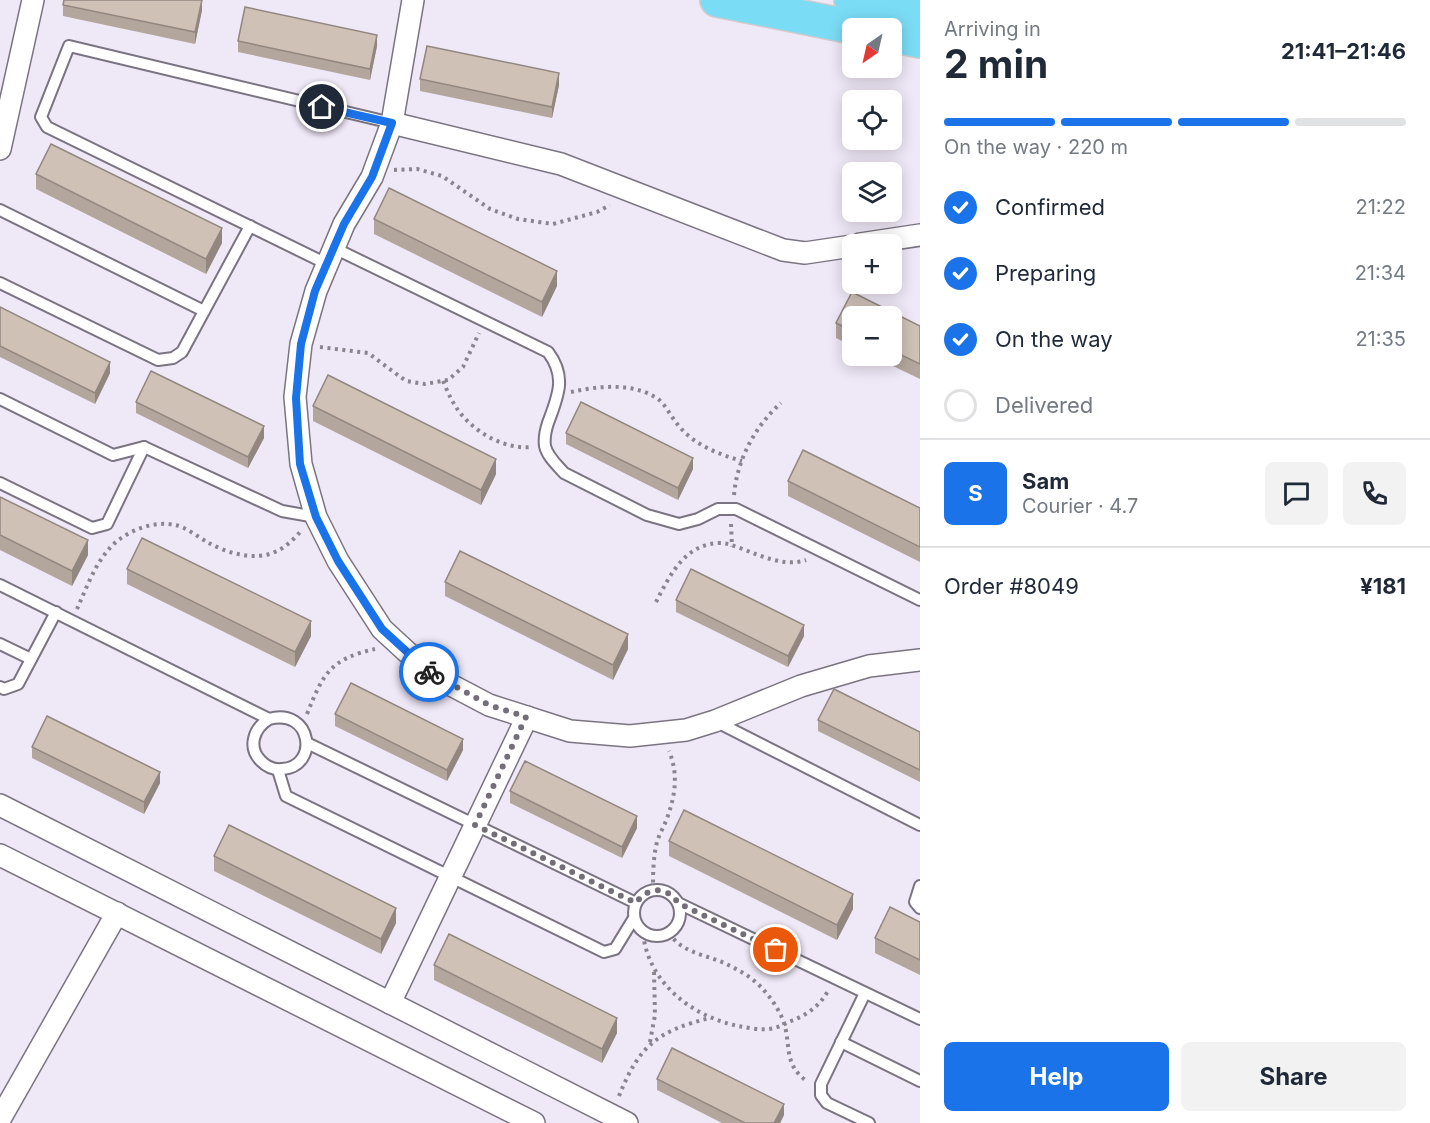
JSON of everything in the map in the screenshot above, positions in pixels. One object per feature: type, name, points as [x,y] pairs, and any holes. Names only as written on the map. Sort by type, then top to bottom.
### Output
[{"type":"main road","points":[[717,0],[842,25]]},
{"type":"main road","points":[[851,0],[920,14]]},
{"type":"main road","points":[[902,37],[920,41]]},
{"type":"street","points":[[0,149],[5,107],[33,0]]},
{"type":"street","points":[[413,0],[392,123],[374,171],[344,224],[315,291],[301,344],[296,398],[300,464],[312,517],[382,629],[432,675],[489,705],[570,731],[630,736],[686,730],[715,721],[801,686],[869,666],[920,660]]},
{"type":"street","points":[[392,123],[561,164],[783,250],[805,253],[842,247]]},
{"type":"street","points":[[902,238],[920,235]]},
{"type":"street","points":[[390,1003],[526,717]]},
{"type":"street","points":[[0,805],[619,1119]]},
{"type":"street","points":[[0,855],[534,1123]]},
{"type":"street","points":[[0,1119],[117,913]]},
{"type":"lane","points":[[392,123],[69,46],[41,117],[47,127],[250,226],[331,256],[485,321],[548,352],[556,363],[561,379],[546,428],[545,445],[553,462],[564,473],[647,515],[679,525],[718,509],[736,509],[920,600]]},
{"type":"lane","points":[[0,210],[204,311]]},
{"type":"lane","points":[[0,283],[158,360],[173,358],[182,352],[250,226]]},
{"type":"lane","points":[[0,399],[113,455],[144,447],[282,511],[312,517]]},
{"type":"lane","points":[[0,483],[92,528],[107,524],[144,447]]},
{"type":"lane","points":[[0,585],[269,719]]},
{"type":"lane","points":[[0,687],[4,689],[18,684],[56,612]]},
{"type":"lane","points":[[0,644],[31,659]]},
{"type":"lane","points":[[286,717],[295,720],[301,727],[307,742],[302,759],[295,765],[278,770],[262,763],[254,747],[254,739],[262,723],[269,719],[286,717]]},
{"type":"lane","points":[[715,721],[920,825]]},
{"type":"lane","points":[[307,742],[636,903]]},
{"type":"lane","points":[[278,770],[286,796],[604,952],[615,949],[634,918],[636,903],[646,892],[653,890],[668,892],[678,903],[920,1019]]},
{"type":"lane","points":[[920,886],[915,902],[920,908]]},
{"type":"lane","points":[[634,918],[643,931],[657,936],[669,933],[680,918],[678,903]]},
{"type":"lane","points":[[865,993],[821,1084],[821,1095],[827,1103],[869,1123]]},
{"type":"lane","points":[[841,1042],[920,1081]]},
{"type":"path","points":[[374,171],[417,168],[442,176],[490,209],[518,219],[554,224],[597,212],[634,192]]},
{"type":"path","points":[[301,344],[368,353],[406,381],[425,384],[448,380],[463,368],[485,321]]},
{"type":"path","points":[[443,381],[462,416],[480,431],[500,442],[524,448],[545,445]]},
{"type":"path","points":[[557,395],[590,388],[618,387],[639,390],[659,400],[692,439],[718,454],[742,461]]},
{"type":"path","points":[[732,547],[735,484],[746,448],[767,416],[782,403]]},
{"type":"path","points":[[71,621],[99,562],[111,546],[129,532],[161,524],[177,525],[214,546],[234,554],[258,555],[277,552],[293,539],[312,517]]},
{"type":"path","points":[[656,602],[674,567],[685,557],[701,548],[722,543],[781,563],[799,562],[827,554]]},
{"type":"path","points":[[301,727],[318,688],[333,666],[354,654],[378,649],[402,648]]},
{"type":"path","points":[[653,890],[653,862],[657,840],[674,796],[676,780],[674,762],[661,733]]},
{"type":"path","points":[[643,931],[645,949],[654,969],[672,993],[711,1018],[753,1029],[774,1028],[810,1011],[825,996],[834,978]]},
{"type":"path","points":[[669,933],[683,948],[723,963],[743,973],[760,986],[776,1006],[784,1024],[790,1061],[795,1071],[821,1090]]},
{"type":"path","points":[[650,1043],[655,1015],[654,969]]},
{"type":"path","points":[[619,1119],[629,1071],[650,1043],[688,1024],[711,1018]]},
{"type":"building","points":[[64,0],[202,0],[195,32],[63,5]]},
{"type":"building","points":[[245,7],[377,35],[370,69],[238,41]]},
{"type":"building","points":[[427,46],[559,73],[552,107],[420,79]]},
{"type":"building","points":[[51,144],[222,228],[206,259],[36,174]]},
{"type":"building","points":[[389,188],[557,271],[542,302],[374,219]]},
{"type":"building","points":[[851,294],[856,294],[880,306],[845,306]]},
{"type":"building","points":[[0,307],[110,362],[95,393],[0,346]]},
{"type":"building","points":[[842,311],[842,326],[836,323]]},
{"type":"building","points":[[902,317],[920,326],[920,364],[902,355]]},
{"type":"building","points":[[151,371],[264,426],[248,457],[136,402]]},
{"type":"building","points":[[328,375],[496,459],[481,490],[313,406]]},
{"type":"building","points":[[581,402],[693,458],[678,488],[566,433]]},
{"type":"building","points":[[803,450],[920,508],[920,547],[788,481]]},
{"type":"building","points":[[0,497],[88,540],[72,571],[0,535]]},
{"type":"building","points":[[142,538],[311,621],[295,652],[127,569]]},
{"type":"building","points":[[460,551],[628,634],[613,665],[445,582]]},
{"type":"building","points":[[691,569],[804,625],[788,656],[676,600]]},
{"type":"building","points":[[351,683],[463,739],[447,770],[335,714]]},
{"type":"building","points":[[834,689],[920,732],[920,770],[818,720]]},
{"type":"building","points":[[47,716],[160,772],[144,802],[32,747]]},
{"type":"building","points":[[525,761],[637,816],[622,847],[510,791]]},
{"type":"building","points":[[684,810],[853,894],[837,925],[669,841]]},
{"type":"building","points":[[229,825],[396,908],[381,939],[214,856]]},
{"type":"building","points":[[890,907],[920,922],[920,960],[875,938]]},
{"type":"building","points":[[449,934],[617,1018],[602,1049],[434,965]]},
{"type":"building","points":[[672,1048],[784,1104],[774,1123],[745,1123],[657,1079]]},
{"type":"way so far","points":[[429,672],[489,705],[526,717],[475,825],[636,903],[646,892],[661,890],[668,892],[678,903],[776,950]]},
{"type":"route","points":[[322,107],[392,123],[372,177],[344,224],[315,291],[301,344],[296,398],[300,464],[316,517],[338,561],[382,629],[429,672]]}]
